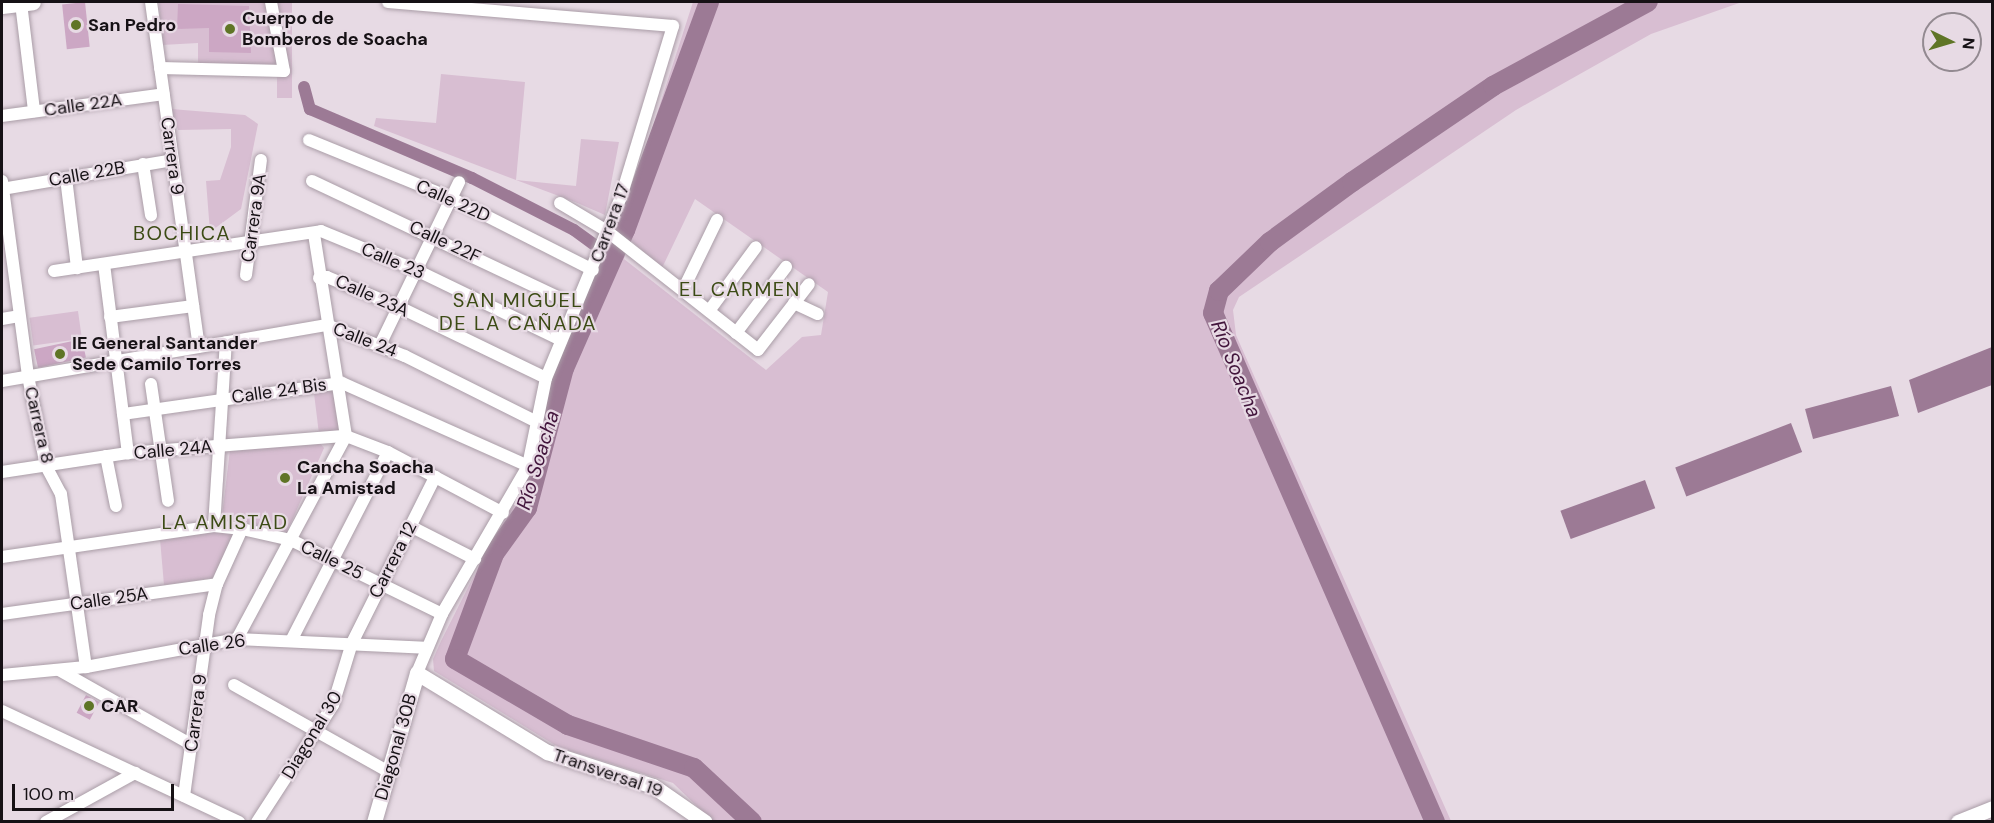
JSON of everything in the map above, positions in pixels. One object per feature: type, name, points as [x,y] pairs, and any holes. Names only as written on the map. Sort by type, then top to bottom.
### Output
[{"type":"main road","points":[[2,6],[27,2]]},
{"type":"main road","name":"Diagonal 30B","points":[[374,822],[388,772],[421,676]]},
{"type":"main road","name":"Diagonal 30B","points":[[385,822],[421,676]]},
{"type":"main road","name":"Transversal 19","points":[[421,676],[547,753],[653,786],[705,822]]},
{"type":"main road","points":[[1958,822],[1992,808]]},
{"type":"street","points":[[27,2],[34,111]]},
{"type":"street","name":"Carrera 9","points":[[151,2],[199,347]]},
{"type":"street","points":[[160,68],[284,72],[271,2]]},
{"type":"street","points":[[388,2],[492,6]]},
{"type":"street","name":"Carrera 17","points":[[421,676],[425,648],[442,614],[503,513],[528,466],[546,378],[576,306],[611,234],[673,26],[492,6]]},
{"type":"street","name":"Calle 22A","points":[[2,116],[164,94]]},
{"type":"street","name":"Calle 22D","points":[[309,140],[451,198],[593,270]]},
{"type":"street","name":"Calle 22B","points":[[2,186],[173,160]]},
{"type":"street","name":"Carrera 9A","points":[[246,275],[261,160]]},
{"type":"street","points":[[143,164],[151,215]]},
{"type":"street","points":[[66,177],[77,268]]},
{"type":"street","name":"Calle 22F","points":[[312,181],[576,306]]},
{"type":"street","points":[[380,345],[459,182]]},
{"type":"street","name":"Carrera 8","points":[[2,186],[6,252],[46,466],[61,494],[86,667]]},
{"type":"street","points":[[560,203],[611,234],[758,350],[809,284]]},
{"type":"street","points":[[683,290],[717,220]]},
{"type":"street","points":[[54,271],[317,233],[327,325],[345,436],[237,639]]},
{"type":"street","name":"Calle 23","points":[[317,233],[416,270],[561,340]]},
{"type":"street","points":[[709,311],[756,247]]},
{"type":"street","points":[[104,264],[129,453]]},
{"type":"street","points":[[736,333],[786,267]]},
{"type":"street","name":"Calle 23A","points":[[323,277],[399,307],[546,378]]},
{"type":"street","points":[[794,303],[818,314]]},
{"type":"street","points":[[110,317],[194,306]]},
{"type":"street","points":[[2,320],[19,316]]},
{"type":"street","name":"Calle 24","points":[[2,381],[327,325],[380,345],[537,422]]},
{"type":"street","points":[[214,526],[226,342]]},
{"type":"street","name":"Calle 24 Bis","points":[[123,414],[337,383],[528,466]]},
{"type":"street","points":[[152,384],[168,501]]},
{"type":"street","points":[[345,436],[388,452],[503,513]]},
{"type":"street","name":"Calle 24A","points":[[2,472],[129,453],[345,436]]},
{"type":"street","points":[[292,639],[334,562],[388,452]]},
{"type":"street","points":[[106,456],[116,506]]},
{"type":"street","name":"Carrera 12","points":[[352,643],[435,477]]},
{"type":"street","name":"Calle 25","points":[[2,556],[214,526],[242,529],[291,540],[442,614]]},
{"type":"street","points":[[410,526],[475,559]]},
{"type":"street","name":"Carrera 9","points":[[184,796],[204,644],[217,584],[242,529]]},
{"type":"street","name":"Calle 25A","points":[[2,614],[217,584]]},
{"type":"street","name":"Calle 26","points":[[2,675],[86,667],[237,639],[292,639],[425,648]]},
{"type":"street","name":"Diagonal 30","points":[[257,822],[317,732],[342,686],[352,643]]},
{"type":"street","points":[[59,670],[192,745]]},
{"type":"street","points":[[234,685],[388,772]]},
{"type":"street","points":[[2,711],[239,822]]},
{"type":"street","points":[[46,822],[135,773]]},
{"type":"shaded area","points":[[159,2],[268,2],[283,71],[198,67],[198,43],[162,45]]},
{"type":"shaded area","points":[[277,2],[292,2],[292,98],[277,98]]},
{"type":"shaded area","points":[[693,2],[1742,2],[1651,34],[1516,110],[1239,297],[1233,310],[1236,335],[1451,821],[712,821],[673,783],[558,747],[434,671],[433,659],[441,641],[492,540],[527,483],[552,380],[620,228]],"holes":[[[695,199],[828,292],[821,335],[802,337],[766,370],[624,259],[629,239],[662,268]]]},
{"type":"shaded area","points":[[441,74],[525,82],[516,180],[374,126],[376,118],[436,123]]},
{"type":"shaded area","points":[[171,109],[245,115],[258,124],[241,209],[210,232],[206,181],[220,180],[231,147],[231,129],[178,130]]},
{"type":"shaded area","points":[[581,139],[619,142],[605,215],[516,180],[576,186]]},
{"type":"shaded area","points":[[78,311],[82,339],[33,346],[29,318]]},
{"type":"shaded area","points":[[1992,347],[1992,385],[1918,413],[1909,380]]},
{"type":"shaded area","points":[[337,383],[346,436],[319,434],[313,385]]},
{"type":"shaded area","points":[[1891,386],[1899,416],[1813,439],[1805,409]]},
{"type":"shaded area","points":[[1791,423],[1802,452],[1686,496],[1675,467]]},
{"type":"shaded area","points":[[319,442],[324,448],[287,532],[222,516],[230,450]]},
{"type":"shaded area","points":[[1645,480],[1655,508],[1571,539],[1560,511]]},
{"type":"shaded area","points":[[215,530],[234,533],[213,578],[164,585],[160,539]]},
{"type":"building","name":"San Pedro","points":[[85,2],[90,47],[67,49],[62,4]]},
{"type":"building","name":"Cuerpo de Bomberos de Soacha","points":[[178,4],[249,6],[251,53],[209,52],[209,28],[177,29]]},
{"type":"building","name":"IE General Santander Sede Camilo Torres","points":[[82,339],[86,358],[38,368],[34,349]]},
{"type":"building","name":"CAR","points":[[86,695],[99,702],[90,720],[77,713]]},
{"type":"waterway","name":"Río Soacha","points":[[709,2],[625,230],[564,368],[527,508],[494,554],[455,659],[568,725],[694,768],[752,822]]},
{"type":"waterway","name":"Río Soacha","points":[[1435,822],[1213,313],[1219,291],[1270,242],[1352,182],[1493,86],[1648,2]]},
{"type":"waterway","points":[[304,87],[310,109],[472,178],[574,230],[593,244]]},
{"type":"place","name":"San Pedro","points":[[76,25]]},
{"type":"place","name":"Cuerpo de Bomberos de Soacha","points":[[230,29]]},
{"type":"place","name":"IE General Santander Sede Camilo Torres","points":[[60,354]]},
{"type":"place","name":"Cancha Soacha La Amistad","points":[[285,478]]},
{"type":"place","name":"CAR","points":[[89,706]]},
{"type":"district","name":"BOCHICA","points":[[182,233]]},
{"type":"district","name":"EL CARMEN","points":[[740,289]]},
{"type":"district","name":"SAN MIGUEL DE LA CAÑADA","points":[[518,312]]},
{"type":"district","name":"LA AMISTAD","points":[[225,522]]}]
